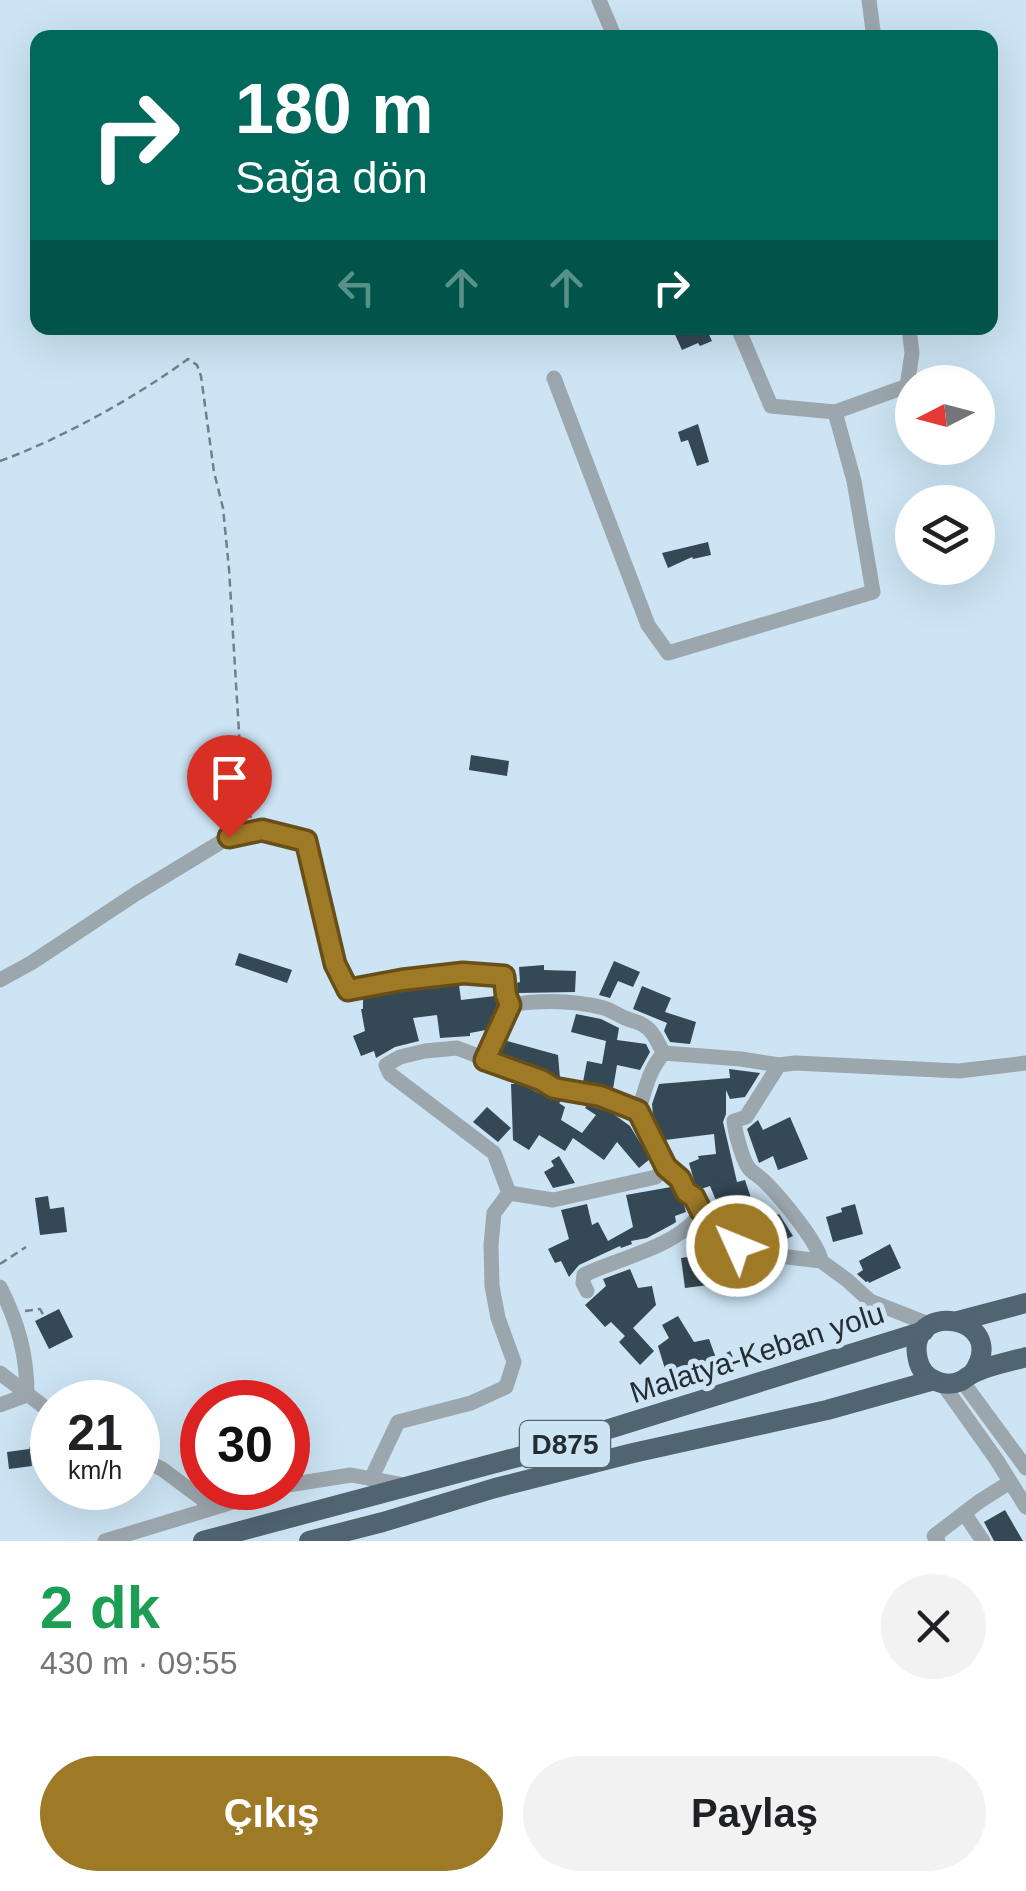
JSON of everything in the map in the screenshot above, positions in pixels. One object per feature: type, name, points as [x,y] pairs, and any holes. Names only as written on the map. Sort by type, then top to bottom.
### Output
[{"type":"highway","name":"D875","points":[[927,1328],[939,1320],[958,1321],[1026,1303]]},
{"type":"highway","points":[[927,1328],[916,1349],[920,1368],[953,1379],[980,1357],[978,1339],[967,1324],[958,1321]]},
{"type":"highway","name":"Malatya-Keban yolu","points":[[203,1541],[622,1427],[927,1328]]},
{"type":"highway","name":"Malatya-Keban yolu","points":[[309,1541],[632,1453],[827,1410],[1026,1357]]},
{"type":"street","points":[[599,0],[612,30]]},
{"type":"street","points":[[869,0],[873,30]]},
{"type":"street","points":[[741,335],[772,406],[834,412],[907,386],[912,353],[909,335]]},
{"type":"street","points":[[554,378],[648,625],[668,653],[874,592],[854,480],[834,412]]},
{"type":"street","points":[[0,980],[229,837],[262,830],[306,841],[335,964],[348,990],[463,973],[504,976],[510,1005],[485,1060]]},
{"type":"street","points":[[510,1005],[538,1000],[608,1008],[641,1023],[654,1034],[664,1053],[778,1065],[960,1071],[1026,1063]]},
{"type":"street","points":[[509,1193],[494,1152],[390,1074],[386,1065],[400,1057],[457,1048],[554,1088],[600,1096],[638,1111]]},
{"type":"street","points":[[664,1053],[644,1084],[638,1111],[666,1167],[680,1179],[701,1211],[746,1252],[820,1260],[870,1302],[927,1328]]},
{"type":"street","points":[[778,1065],[746,1117],[734,1121],[736,1135],[748,1167],[766,1182],[812,1239],[820,1260]]},
{"type":"street","points":[[509,1193],[552,1200],[656,1177],[666,1167]]},
{"type":"street","points":[[371,1479],[398,1422],[472,1403],[506,1386],[514,1362],[498,1318],[491,1245],[494,1213],[509,1193]]},
{"type":"street","points":[[587,1292],[584,1276],[643,1254],[695,1223],[701,1211]]},
{"type":"street","points":[[0,1287],[17,1320],[27,1372],[27,1395]]},
{"type":"street","points":[[998,1366],[1026,1372]]},
{"type":"street","points":[[0,1373],[30,1397]]},
{"type":"street","points":[[953,1379],[1026,1468]]},
{"type":"street","points":[[953,1379],[1026,1506]]},
{"type":"street","points":[[0,1405],[27,1395]]},
{"type":"street","points":[[310,1481],[351,1474],[409,1486]]},
{"type":"street","points":[[938,1541],[934,1536],[1010,1482]]},
{"type":"street","points":[[105,1541],[203,1510]]},
{"type":"street","points":[[964,1513],[983,1541]]},
{"type":"path","points":[[0,462],[74,428],[188,359],[197,366],[226,539],[243,798],[251,819],[262,830]]},
{"type":"path","points":[[0,1264],[26,1247]]},
{"type":"path","points":[[13,1312],[40,1309],[44,1316]]},
{"type":"building","points":[[675,335],[709,335],[712,341],[700,346],[698,343],[682,350]]},
{"type":"building","points":[[698,424],[709,462],[697,466],[688,440],[681,442],[678,432]]},
{"type":"building","points":[[708,542],[711,555],[692,557],[668,568],[662,553]]},
{"type":"building","points":[[471,755],[509,761],[507,776],[469,770]]},
{"type":"building","points":[[239,953],[292,970],[287,983],[235,965]]},
{"type":"building","points":[[614,961],[640,972],[633,987],[618,981],[610,998],[599,995]]},
{"type":"building","points":[[544,965],[544,970],[576,971],[575,992],[518,993],[519,967]]},
{"type":"building","points":[[459,985],[461,1000],[495,996],[497,1006],[486,1030],[470,1036],[440,1038],[437,1015],[413,1018],[419,1041],[395,1047],[376,1058],[374,1051],[361,1056],[353,1036],[365,1031],[363,999]]},
{"type":"building","points":[[642,986],[671,998],[665,1012],[696,1022],[690,1044],[670,1042],[664,1031],[667,1023],[633,1009]]},
{"type":"building","points":[[576,1014],[619,1028],[617,1040],[646,1044],[650,1052],[640,1070],[617,1065],[613,1089],[583,1082],[587,1061],[602,1064],[606,1041],[571,1032]]},
{"type":"building","points":[[507,1041],[558,1055],[560,1078],[501,1053]]},
{"type":"building","points":[[729,1069],[760,1073],[745,1097],[730,1099],[726,1090],[723,1122],[737,1182],[745,1180],[759,1222],[779,1214],[793,1236],[775,1244],[770,1237],[752,1241],[740,1222],[733,1225],[722,1215],[710,1186],[701,1189],[695,1184],[689,1163],[698,1156],[716,1154],[714,1134],[665,1140],[653,1116],[652,1104],[659,1084],[730,1078]]},
{"type":"building","points":[[511,1084],[561,1101],[565,1107],[561,1120],[582,1133],[596,1115],[585,1108],[587,1105],[612,1113],[630,1126],[650,1159],[639,1168],[617,1142],[604,1160],[573,1138],[565,1151],[539,1135],[529,1150],[513,1140]]},
{"type":"building","points":[[487,1107],[511,1128],[498,1142],[473,1122]]},
{"type":"building","points":[[790,1117],[808,1159],[778,1170],[773,1156],[759,1163],[747,1129],[758,1120],[763,1130]]},
{"type":"building","points":[[559,1156],[575,1183],[553,1188],[544,1172],[554,1166],[551,1161]]},
{"type":"building","points":[[671,1187],[686,1212],[675,1216],[673,1224],[579,1265],[569,1277],[561,1261],[555,1263],[548,1249],[569,1239],[561,1210],[587,1204],[592,1225],[598,1222],[608,1241],[633,1227],[626,1195]]},
{"type":"building","points":[[48,1196],[50,1209],[64,1207],[67,1232],[40,1235],[35,1198]]},
{"type":"building","points":[[855,1204],[863,1234],[833,1242],[826,1217]]},
{"type":"building","points":[[703,1228],[720,1243],[708,1250],[712,1279],[731,1264],[734,1268],[738,1265],[752,1284],[735,1297],[724,1283],[685,1288],[681,1258],[695,1256],[686,1242]]},
{"type":"building","points":[[890,1244],[901,1268],[866,1282],[857,1274],[863,1270],[859,1261]]},
{"type":"building","points":[[630,1269],[638,1288],[652,1286],[656,1305],[633,1328],[654,1351],[640,1365],[619,1342],[625,1336],[611,1322],[605,1327],[585,1305],[606,1286],[603,1279]]},
{"type":"building","points":[[59,1309],[73,1337],[49,1349],[35,1321]]},
{"type":"building","points":[[678,1316],[694,1342],[709,1339],[716,1358],[730,1351],[735,1361],[715,1372],[714,1367],[669,1382],[658,1346],[669,1338],[662,1325]]},
{"type":"building","points":[[30,1446],[30,1466],[9,1469],[7,1452],[29,1450]]},
{"type":"building","points":[[1005,1510],[1023,1541],[994,1541],[984,1522]]},
{"type":"route","points":[[229,837],[262,830],[306,841],[335,964],[348,990],[463,973],[504,976],[510,1005],[485,1060],[554,1088],[600,1096],[638,1111],[666,1167],[680,1179],[701,1211],[737,1246]]}]
